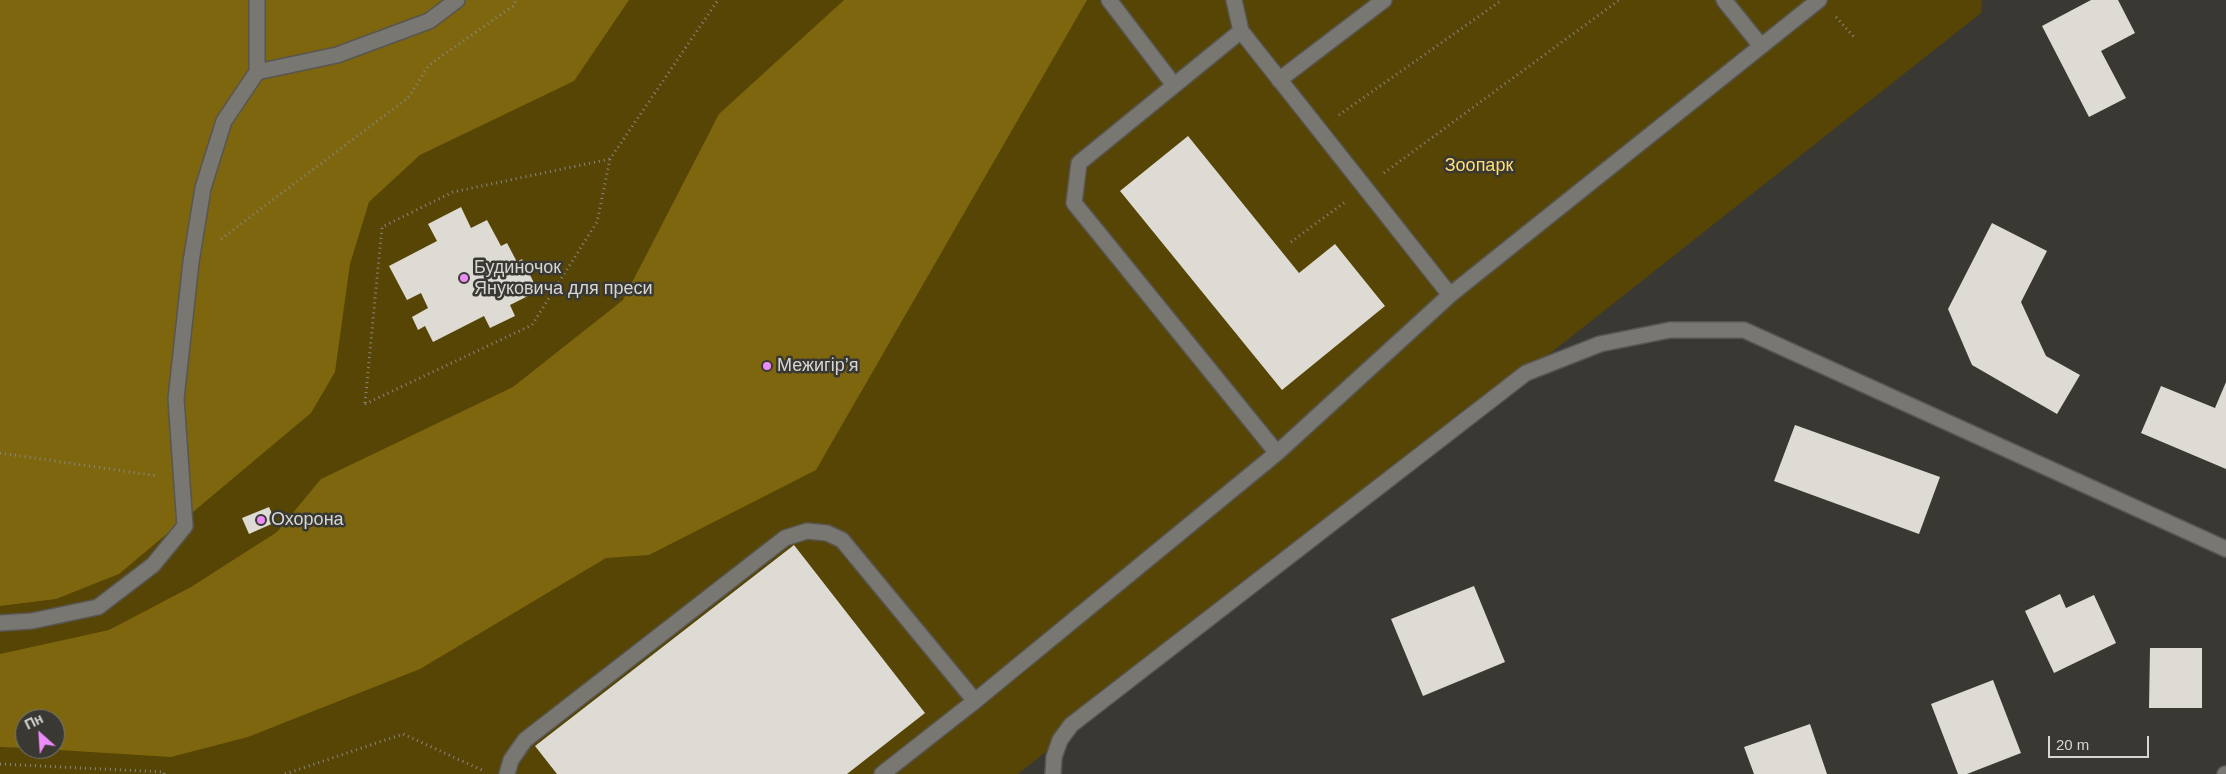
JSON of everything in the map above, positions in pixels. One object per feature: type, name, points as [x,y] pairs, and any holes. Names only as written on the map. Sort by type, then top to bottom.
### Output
[{"type":"street","points":[[0,623],[32,620],[98,607],[153,566],[184,526],[176,399],[190,262],[203,188],[224,121],[257,72],[258,0]]},
{"type":"street","points":[[257,72],[337,55],[429,21],[457,0]]},
{"type":"street","points":[[1109,0],[1174,85]]},
{"type":"street","points":[[1234,0],[1241,31],[1450,295]]},
{"type":"street","points":[[1279,80],[1384,0]]},
{"type":"street","points":[[1724,0],[1761,46]]},
{"type":"street","points":[[882,774],[1277,453],[1450,295],[1819,0]]},
{"type":"street","points":[[1241,31],[1079,162],[1074,203],[1277,453]]},
{"type":"street","points":[[1053,774],[1054,757],[1060,740],[1071,725],[1526,373],[1600,344],[1670,330],[1744,330],[2226,549]]},
{"type":"street","points":[[507,774],[512,760],[525,740],[785,538],[807,531],[826,533],[842,540],[974,701]]},
{"type":"path","points":[[190,262],[408,98],[429,65],[513,6],[516,0]]},
{"type":"path","points":[[610,159],[453,192],[382,228],[365,404],[532,325],[597,222],[610,159],[718,0]]},
{"type":"path","points":[[1318,130],[1502,0]]},
{"type":"path","points":[[1291,242],[1619,0]]},
{"type":"path","points":[[0,453],[182,480]]},
{"type":"path","points":[[285,774],[403,734],[491,774]]},
{"type":"path","points":[[0,764],[164,772],[164,774]]},
{"type":"green space","name":"Межигір’я","points":[[0,0],[1982,0],[1981,13],[1018,774],[0,774]]},
{"type":"shaded area","points":[[0,0],[629,0],[574,81],[420,155],[369,202],[350,264],[335,372],[311,413],[119,574],[56,599],[0,606]]},
{"type":"shaded area","points":[[844,0],[1087,0],[816,470],[649,555],[606,558],[420,669],[248,737],[171,757],[65,750],[65,709],[15,709],[15,748],[0,747],[0,654],[109,630],[191,587],[277,532],[321,479],[513,387],[623,300],[719,114]]},
{"type":"building","points":[[2091,0],[2118,0],[2135,33],[2101,51],[2126,98],[2089,117],[2042,26]]},
{"type":"building","points":[[1188,136],[1299,273],[1335,244],[1385,306],[1282,390],[1120,191]]},
{"type":"building","name":"Будиночок Януковича для преси","points":[[461,207],[471,228],[487,220],[501,246],[507,243],[517,262],[522,259],[538,291],[510,305],[515,316],[490,328],[484,316],[433,342],[425,326],[418,330],[412,317],[428,308],[421,293],[407,300],[389,266],[437,241],[428,224]]},
{"type":"building","points":[[1992,223],[2047,251],[2021,302],[2046,356],[2080,375],[2057,414],[1972,365],[1948,309]]},
{"type":"building","points":[[2226,382],[2226,469],[2141,433],[2161,386],[2215,408]]},
{"type":"building","points":[[1795,425],[1940,477],[1919,534],[1774,481]]},
{"type":"building","points":[[269,507],[276,522],[249,534],[242,518]]},
{"type":"building","points":[[794,545],[925,713],[847,774],[557,774],[535,746]]},
{"type":"building","points":[[1474,586],[1505,662],[1423,696],[1391,619]]},
{"type":"building","points":[[2060,594],[2066,608],[2094,595],[2116,643],[2054,673],[2025,611]]},
{"type":"building","points":[[2150,648],[2202,648],[2202,708],[2149,708]]},
{"type":"building","points":[[1993,680],[2021,753],[1967,774],[1958,774],[1931,704]]},
{"type":"building","points":[[1810,724],[1827,774],[1754,774],[1744,747]]},
{"type":"place","name":"Будиночок Януковича для преси","points":[[464,278]]},
{"type":"place","name":"Межигір’я","points":[[767,366]]},
{"type":"place","name":"Охорона","points":[[261,520]]},
{"type":"park label","name":"Зоопарк","points":[[1479,166]]}]
